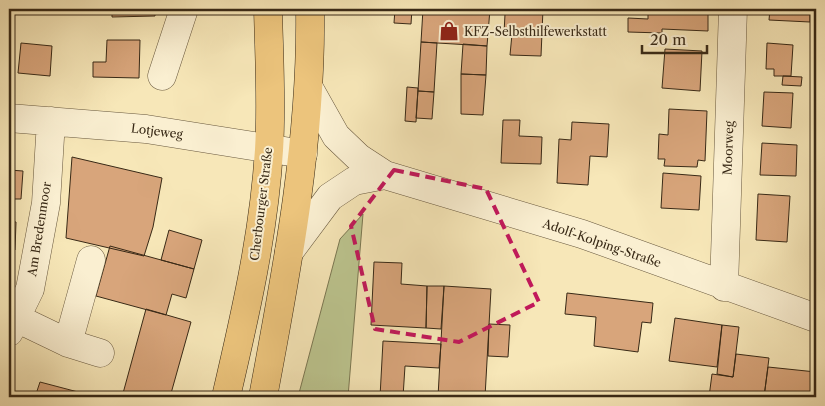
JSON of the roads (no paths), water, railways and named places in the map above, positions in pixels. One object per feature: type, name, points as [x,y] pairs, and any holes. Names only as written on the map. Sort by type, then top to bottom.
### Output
[{"type":"main road","name":"Cherbourger Straße","points":[[226,397],[246,311],[264,201],[269,148],[268,9]]},
{"type":"main road","points":[[263,397],[289,252],[303,154],[309,88],[310,9]]},
{"type":"street","points":[[162,76],[184,9]]},
{"type":"street","name":"Moorweg","points":[[724,287],[734,9]]},
{"type":"street","name":"Adolf-Kolping-Straße","points":[[309,88],[336,136],[359,158],[385,175],[582,234],[724,287],[816,318]]},
{"type":"street","name":"Lotjeweg","points":[[9,118],[146,129],[303,154]]},
{"type":"street","name":"Am Bredenmoor","points":[[12,325],[30,290],[42,222],[51,121]]},
{"type":"street","name":"Adolf-Kolping-Straße","points":[[289,252],[330,197],[354,181],[385,175]]},
{"type":"street","points":[[68,343],[92,260]]},
{"type":"street","points":[[12,325],[100,353]]},
{"type":"place","name":"KFZ-Selbsthilfewerkstatt","points":[[449,31]]}]
